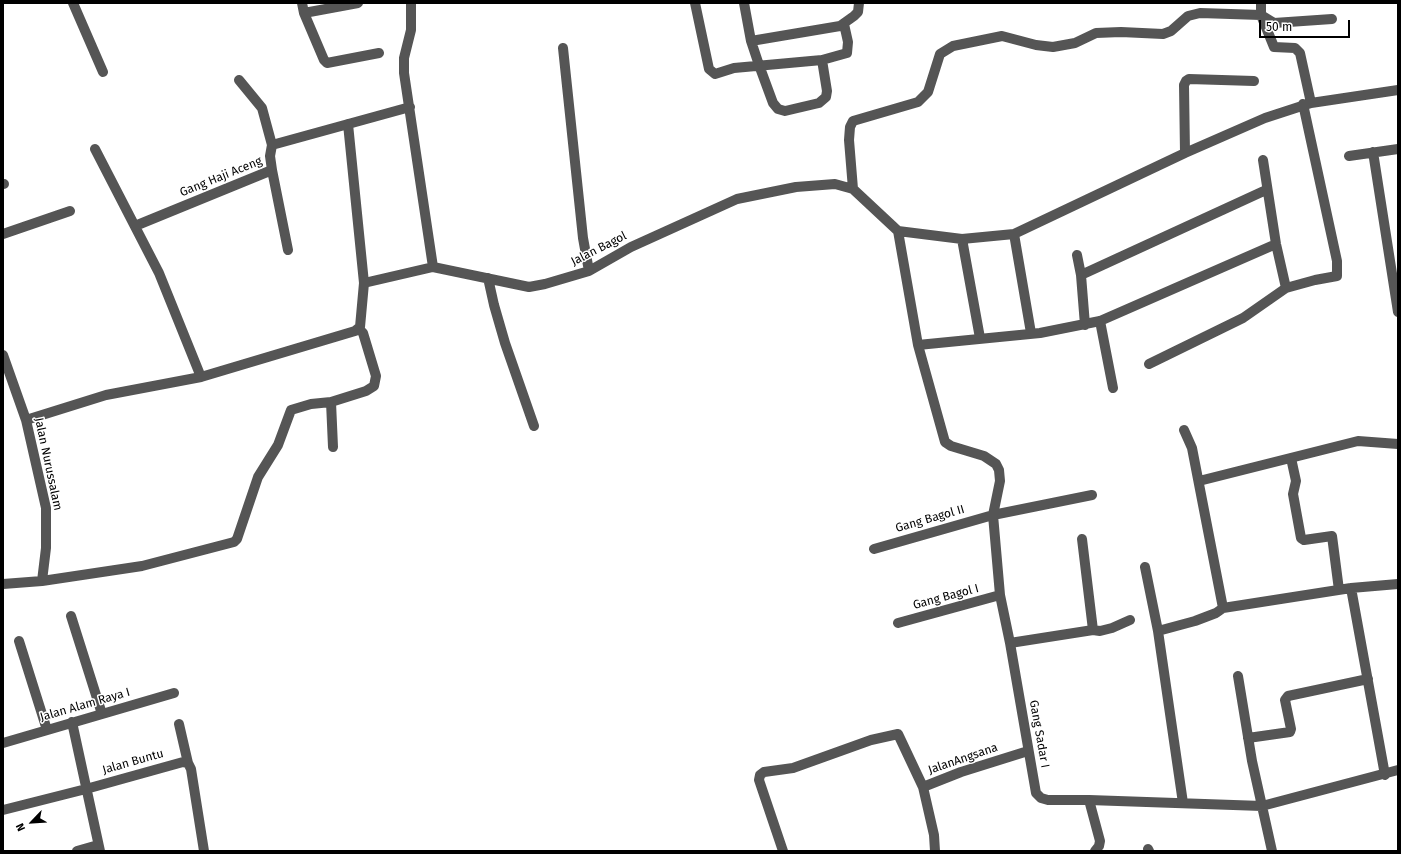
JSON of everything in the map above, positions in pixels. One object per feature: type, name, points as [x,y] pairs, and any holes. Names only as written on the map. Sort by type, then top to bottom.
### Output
[{"type":"street","points":[[73,3],[103,72]]},
{"type":"street","points":[[358,3],[303,8],[324,60],[327,63],[379,53]]},
{"type":"street","points":[[364,283],[433,267],[404,66],[411,30],[411,3]]},
{"type":"street","points":[[694,3],[709,69],[715,74],[734,68],[822,60],[847,53],[848,42],[844,24]]},
{"type":"street","points":[[744,3],[751,41],[758,66],[773,103],[778,109],[785,111],[819,103],[826,97],[827,91],[822,60]]},
{"type":"street","points":[[751,41],[844,24],[858,12],[859,3]]},
{"type":"street","points":[[1149,364],[1244,318],[1286,288],[1314,280],[1333,278],[1337,276],[1338,273],[1307,104],[1300,53],[1295,48],[1274,47],[1261,15],[1261,3]]},
{"type":"street","points":[[853,189],[849,140],[850,128],[853,120],[918,102],[928,92],[940,54],[953,46],[1002,36],[1036,45],[1053,47],[1075,43],[1096,34],[1122,32],[1163,34],[1171,31],[1188,16],[1200,13],[1261,15],[1274,23],[1332,19]]},
{"type":"street","points":[[563,48],[583,238],[589,271]]},
{"type":"street","points":[[1185,153],[1184,85],[1186,81],[1189,79],[1254,82]]},
{"type":"street","points":[[239,80],[262,108],[272,145]]},
{"type":"street","points":[[1276,244],[1100,322],[1031,333],[918,344],[898,231],[962,238],[1014,234],[1185,153],[1265,118],[1307,104],[1398,90]]},
{"type":"street","name":"Gang Haji Aceng","points":[[136,226],[272,170],[270,156],[272,145],[410,107]]},
{"type":"street","points":[[3,584],[42,581],[142,566],[234,542],[237,539],[258,478],[278,445],[290,412],[294,408],[331,402],[370,390],[376,382],[368,347],[363,333],[359,329],[364,283],[348,124]]},
{"type":"street","points":[[95,149],[136,226],[158,273],[201,377]]},
{"type":"street","points":[[1349,156],[1398,149]]},
{"type":"street","points":[[1373,152],[1398,312]]},
{"type":"street","points":[[1263,160],[1266,190],[1286,288]]},
{"type":"street","points":[[272,170],[288,250]]},
{"type":"street","name":"Jalan Bagol","points":[[433,267],[529,287],[566,279],[589,271],[631,247],[737,199],[796,187],[815,185],[835,184],[853,189],[898,231]]},
{"type":"street","points":[[1081,275],[1266,190]]},
{"type":"street","points":[[3,234],[70,211]]},
{"type":"street","points":[[1014,234],[1031,333]]},
{"type":"street","points":[[962,238],[980,338]]},
{"type":"street","points":[[1077,254],[1081,275],[1085,325]]},
{"type":"street","points":[[488,278],[505,343],[534,426]]},
{"type":"street","points":[[1100,322],[1113,388]]},
{"type":"street","points":[[26,420],[106,394],[201,377],[359,329]]},
{"type":"street","name":"Gang Sadar I","points":[[918,344],[943,430],[945,442],[951,446],[984,456],[996,464],[999,470],[1000,480],[993,515],[1000,595],[1010,643],[1036,793],[1041,798],[1262,806],[1398,770]]},
{"type":"street","name":"Jalan Nurussalam","points":[[3,355],[26,420],[46,508],[46,548],[42,581]]},
{"type":"street","points":[[331,402],[333,447]]},
{"type":"street","points":[[1184,430],[1192,448],[1223,608]]},
{"type":"street","points":[[1199,481],[1358,441],[1398,444]]},
{"type":"street","points":[[1291,458],[1296,481],[1293,494],[1301,538],[1304,540],[1332,536],[1339,590]]},
{"type":"street","name":"Gang Bagol II","points":[[874,549],[993,515],[1092,495]]},
{"type":"street","points":[[1082,539],[1093,630]]},
{"type":"street","points":[[1145,567],[1158,631],[1183,803]]},
{"type":"street","points":[[1158,631],[1195,621],[1216,613],[1223,608],[1351,588],[1398,584]]},
{"type":"street","points":[[1351,588],[1385,774]]},
{"type":"street","name":"Gang Bagol I","points":[[898,623],[1000,595]]},
{"type":"street","points":[[72,616],[102,714]]},
{"type":"street","points":[[1010,643],[1093,630],[1100,631],[1112,628],[1130,620]]},
{"type":"street","points":[[19,641],[47,730]]},
{"type":"street","points":[[1238,676],[1248,738],[1272,851]]},
{"type":"street","points":[[1248,738],[1290,732],[1291,729],[1285,700],[1288,696],[1368,679]]},
{"type":"street","name":"Jalan Alam Raya I","points":[[3,743],[174,693]]},
{"type":"street","points":[[72,722],[99,848],[77,851]]},
{"type":"street","points":[[179,724],[190,769],[204,851]]},
{"type":"street","points":[[783,851],[759,780],[760,775],[764,772],[793,768],[871,740],[898,734],[923,787]]},
{"type":"street","name":"JalanAngsana","points":[[935,851],[932,823],[923,787],[961,772],[1028,751]]},
{"type":"street","name":"Jalan Buntu","points":[[3,810],[183,762],[188,763]]},
{"type":"street","points":[[1089,800],[1100,841],[1100,846],[1095,851]]}]
